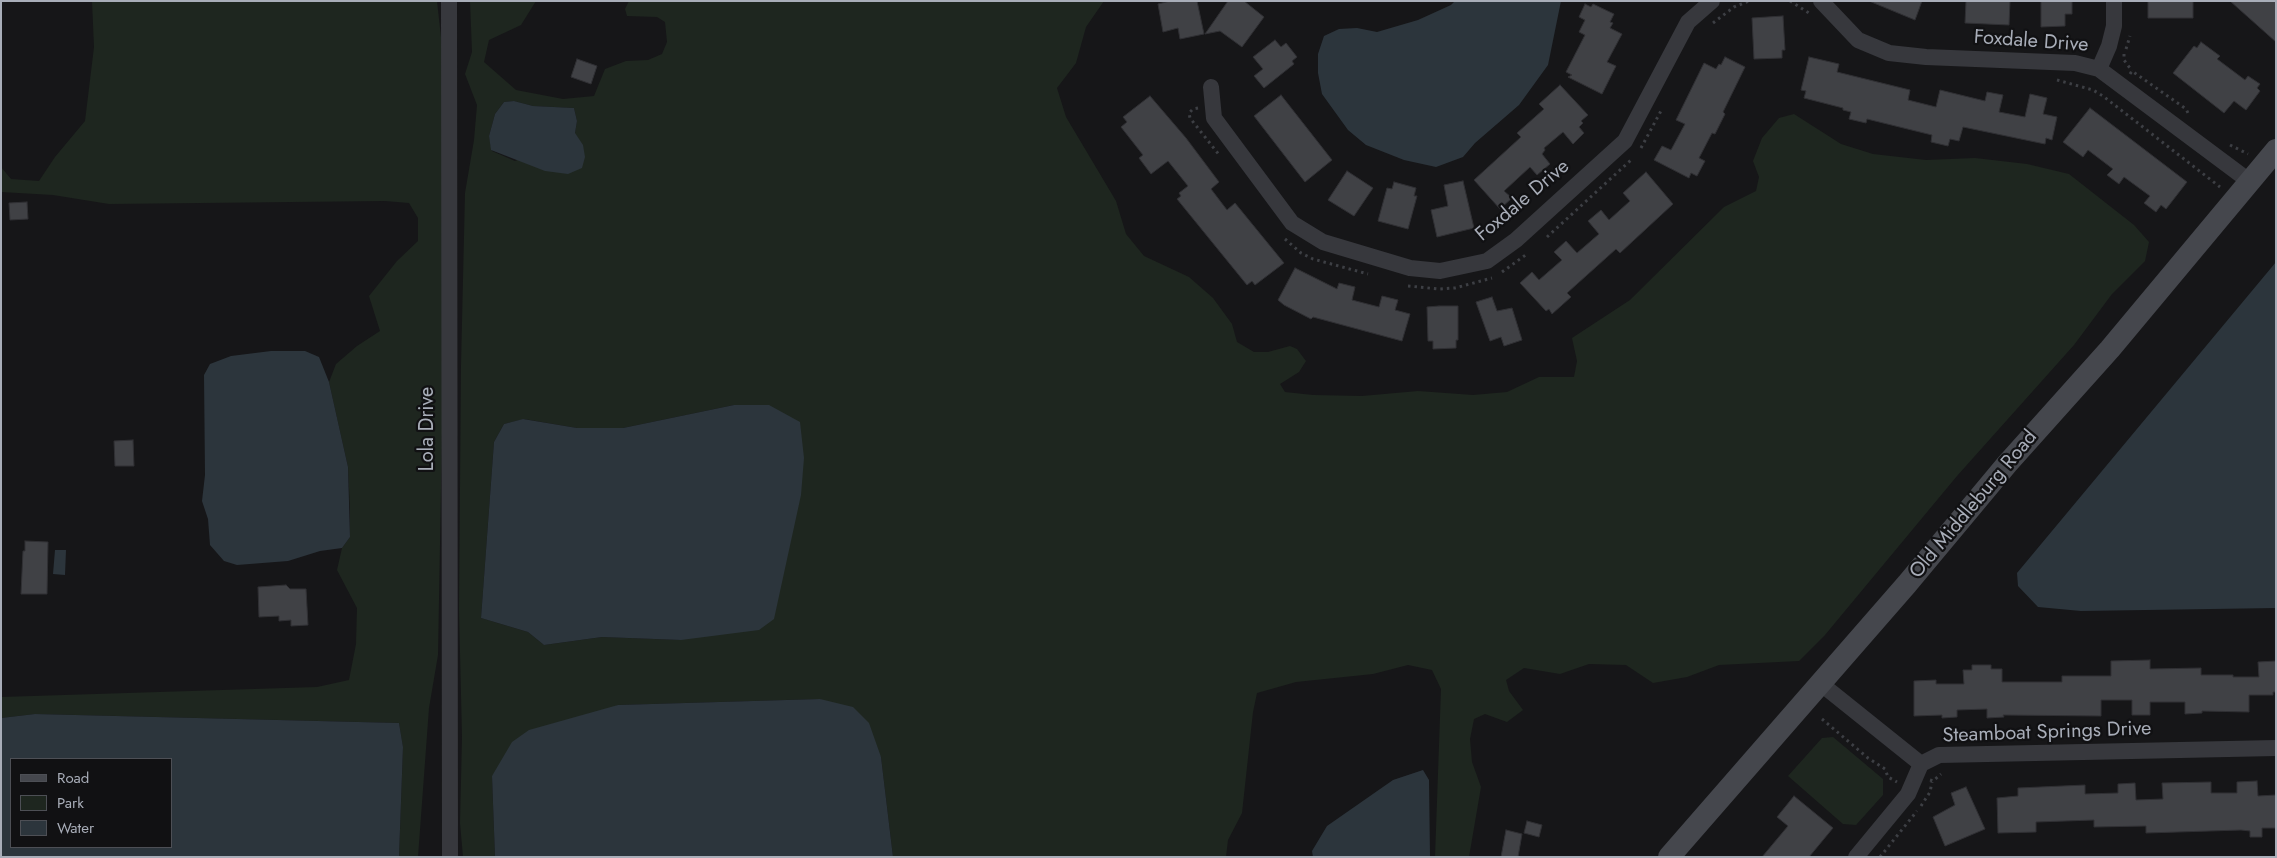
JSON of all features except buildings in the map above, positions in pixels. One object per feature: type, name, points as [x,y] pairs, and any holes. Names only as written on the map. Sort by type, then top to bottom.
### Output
[{"type":"main road","name":"Old Middleburg Road","points":[[1669,857],[1907,584],[2007,464],[2110,349],[2276,150]]},
{"type":"street","name":"Lola Drive","points":[[450,1],[450,857]]},
{"type":"street","name":"Foxdale Drive","points":[[1211,87],[1214,118],[1292,223],[1322,242],[1410,268],[1440,271],[1487,261],[1516,240],[1625,140],[1688,22],[1712,1]]},
{"type":"street","name":"Foxdale Drive","points":[[1821,1],[1858,40],[1889,53],[1926,57],[2075,63],[2099,69],[2249,181]]},
{"type":"street","points":[[2099,69],[2109,46],[2114,26],[2114,1]]},
{"type":"street","name":"Steamboat Springs Drive","points":[[1820,683],[1921,764],[1940,755],[2276,748]]},
{"type":"street","points":[[1856,857],[1908,794],[1921,764]]},
{"type":"path","points":[[1706,29],[1729,11],[1749,1]]},
{"type":"path","points":[[1790,1],[1813,16]]},
{"type":"path","points":[[2049,79],[2077,84],[2098,93],[2220,187]]},
{"type":"path","points":[[1213,105],[1193,109],[1189,113],[1190,118],[1222,158]]},
{"type":"path","points":[[1541,241],[1636,154],[1643,145],[1664,106]]},
{"type":"path","points":[[1282,236],[1301,252],[1313,259],[1369,275]]},
{"type":"path","points":[[1406,285],[1439,289],[1471,285],[1489,279],[1504,271],[1529,252]]},
{"type":"green space","points":[[92,1],[437,1],[445,73],[444,322],[438,655],[429,708],[418,857],[399,857],[403,747],[399,723],[35,714],[1,718],[1,697],[317,687],[349,680],[356,644],[357,608],[337,570],[342,548],[350,537],[348,467],[329,382],[336,364],[357,346],[380,331],[369,296],[397,261],[418,241],[418,218],[409,203],[385,201],[109,204],[53,195],[1,192],[1,167],[11,179],[39,181],[55,157],[85,121],[94,47]]},
{"type":"green space","points":[[470,1],[536,1],[521,25],[489,40],[484,62],[516,90],[563,99],[594,96],[605,69],[626,61],[648,60],[662,54],[667,42],[665,22],[657,17],[627,16],[625,9],[629,1],[1104,1],[1086,27],[1076,63],[1057,88],[1066,117],[1116,201],[1126,234],[1144,256],[1189,277],[1213,298],[1232,324],[1237,342],[1254,352],[1268,352],[1290,346],[1297,349],[1306,361],[1299,372],[1280,384],[1285,392],[1313,395],[1362,396],[1418,391],[1473,395],[1507,392],[1539,377],[1574,377],[1577,361],[1572,338],[1630,300],[1724,207],[1756,191],[1759,177],[1753,161],[1762,138],[1779,118],[1794,114],[1841,144],[1873,154],[1926,160],[1975,158],[2027,164],[2069,174],[2134,225],[2149,242],[2145,261],[2112,294],[2074,345],[1957,476],[1825,635],[1799,661],[1719,665],[1687,677],[1653,683],[1626,665],[1589,664],[1560,674],[1524,668],[1506,680],[1509,691],[1523,710],[1507,722],[1485,714],[1474,719],[1470,739],[1472,762],[1481,787],[1469,857],[1435,857],[1441,689],[1432,670],[1408,665],[1373,674],[1296,682],[1257,693],[1253,712],[1242,813],[1228,840],[1226,857],[893,857],[881,757],[820,699],[618,705],[492,776],[495,857],[463,857],[460,823],[462,737],[459,610],[461,365],[465,193],[474,140],[477,105],[465,74],[472,52]],"holes":[[[514,101],[533,106],[574,108],[577,121],[575,133],[515,161],[492,151],[489,136],[495,114],[504,102]],[[734,405],[681,640],[602,637],[544,645],[528,632],[481,618],[494,442],[504,424],[524,419],[577,428],[623,428]]]},
{"type":"green space","points":[[1833,737],[1883,779],[1883,795],[1856,825],[1843,824],[1788,776],[1822,738]]},
{"type":"water","points":[[1455,1],[1561,1],[1548,65],[1519,105],[1475,143],[1463,157],[1436,167],[1404,160],[1366,145],[1348,130],[1322,94],[1318,73],[1318,54],[1324,36],[1339,29],[1357,28],[1377,32],[1418,20],[1451,5]]},
{"type":"water","points":[[514,101],[533,106],[574,108],[577,121],[575,133],[583,145],[585,157],[582,168],[568,174],[545,171],[491,150],[489,136],[495,114],[504,102]]},
{"type":"water","points":[[2276,262],[2276,608],[2081,611],[2038,607],[2018,586],[2017,573]]},
{"type":"water","points":[[271,351],[305,351],[319,357],[329,382],[348,467],[350,537],[342,548],[320,551],[288,561],[237,565],[224,561],[210,545],[208,519],[202,501],[205,475],[204,375],[210,364],[231,356]]},
{"type":"water","points":[[734,405],[769,405],[800,422],[804,458],[801,495],[774,619],[759,630],[681,640],[602,637],[544,645],[528,632],[481,618],[494,442],[504,424],[523,419],[577,428],[623,428]]},
{"type":"water","points":[[55,550],[66,550],[65,575],[53,574]]},
{"type":"water","points":[[820,699],[853,707],[869,723],[881,757],[893,857],[495,857],[492,776],[512,742],[529,730],[618,705]]},
{"type":"water","points":[[35,714],[399,723],[403,747],[399,857],[1,857],[1,718]]},
{"type":"water","points":[[1423,770],[1429,780],[1430,857],[1313,857],[1312,851],[1327,826],[1393,780]]}]
